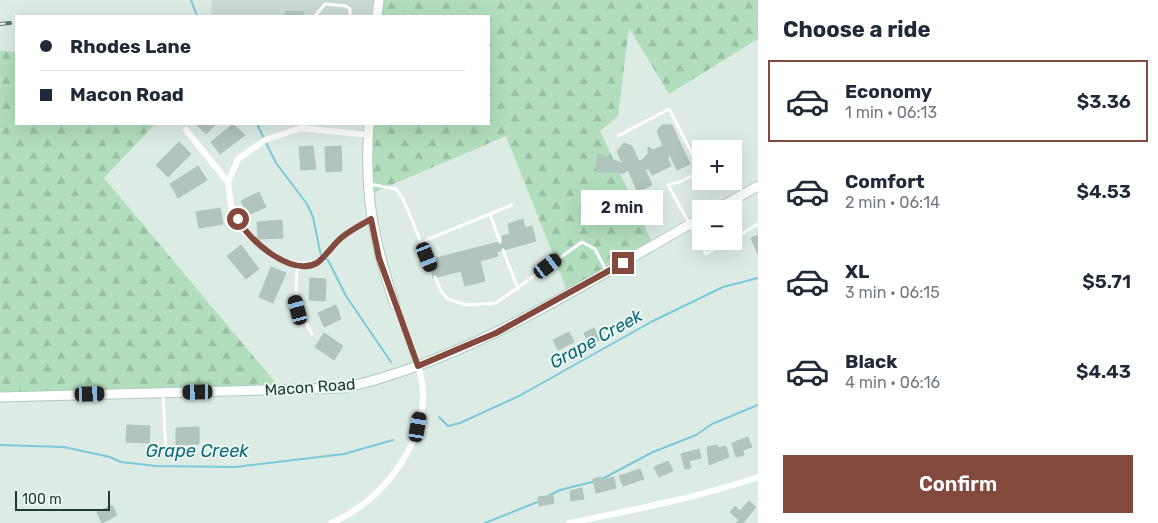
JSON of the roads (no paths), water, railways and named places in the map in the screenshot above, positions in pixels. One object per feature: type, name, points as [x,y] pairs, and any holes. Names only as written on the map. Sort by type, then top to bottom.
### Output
[{"type":"main road","points":[[377,15],[379,0]]},
{"type":"main road","points":[[369,125],[368,184],[371,219],[379,258],[395,305]]},
{"type":"main road","points":[[733,200],[758,186]]},
{"type":"main road","name":"Macon Road","points":[[0,396],[344,388],[384,378],[418,366],[496,333],[692,223]]},
{"type":"street","points":[[368,135],[301,128],[293,130],[265,140],[238,160],[228,182],[231,206],[244,232],[269,253],[287,262],[298,264],[317,263],[343,236],[371,219]]},
{"type":"street","points":[[186,130],[228,182]]},
{"type":"street","points":[[331,523],[365,502],[382,487],[404,458],[418,427],[422,386],[418,366],[395,305]]},
{"type":"street","points":[[569,523],[668,503],[716,491],[758,477]]},
{"type":"lane","points":[[316,15],[325,4],[346,6],[350,10],[350,15]]},
{"type":"lane","points":[[618,136],[669,109],[699,167],[698,172],[679,182],[668,185],[692,231]]},
{"type":"lane","points":[[368,184],[381,185],[396,190],[403,199],[432,268]]},
{"type":"lane","points":[[421,242],[512,205]]},
{"type":"lane","points":[[490,214],[500,242]]},
{"type":"lane","points":[[742,233],[758,224]]},
{"type":"lane","points":[[435,278],[441,291],[448,299],[466,305],[496,303],[582,242],[595,249],[607,272]]},
{"type":"lane","points":[[504,250],[518,289]]},
{"type":"lane","points":[[704,250],[706,254],[713,250]]},
{"type":"lane","points":[[298,264],[296,300],[298,310],[312,334]]},
{"type":"lane","points":[[162,393],[166,454]]},
{"type":"waterway","points":[[191,0],[197,15]]},
{"type":"waterway","points":[[257,125],[276,163],[307,204],[313,217],[321,256],[328,260],[346,296],[391,362]]},
{"type":"waterway","name":"Grape Creek","points":[[439,417],[448,426],[460,423],[519,396],[651,322],[723,287],[758,278]]},
{"type":"waterway","points":[[600,480],[653,452],[696,435],[712,424],[758,405]]},
{"type":"waterway","name":"Grape Creek","points":[[0,445],[64,447],[110,457],[121,462],[156,466],[235,467],[344,454],[393,440]]},
{"type":"waterway","points":[[546,497],[560,490],[596,481]]},
{"type":"waterway","points":[[485,523],[540,501]]},
{"type":"railway","points":[[0,24],[10,23]]}]
